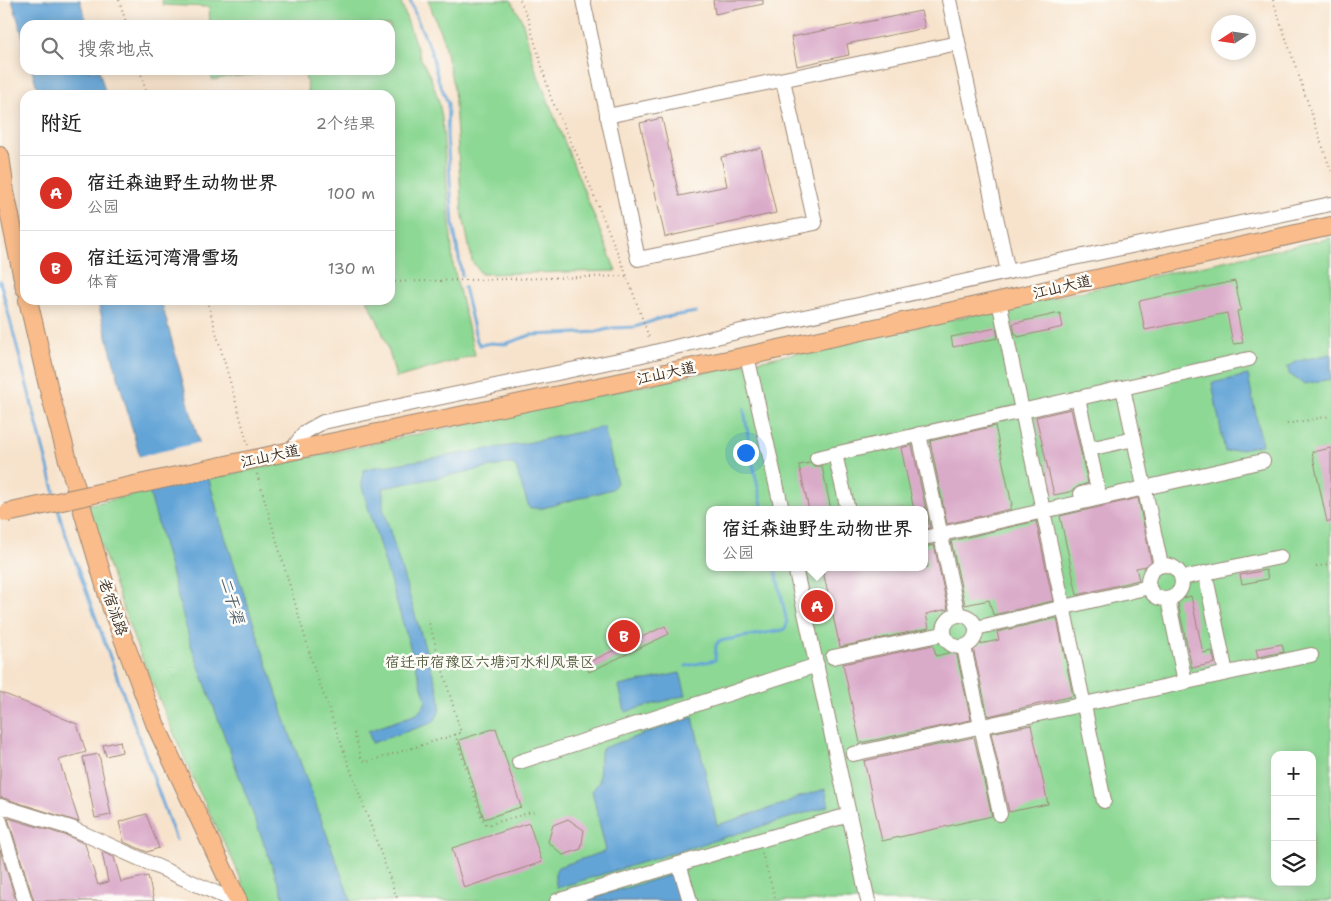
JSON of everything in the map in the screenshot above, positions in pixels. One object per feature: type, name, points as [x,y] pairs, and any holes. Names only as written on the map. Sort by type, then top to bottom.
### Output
[{"type":"main road","points":[[0,156],[2,197],[20,268]]},
{"type":"main road","name":"江山大道","points":[[4,514],[292,451],[747,356],[1331,226]]},
{"type":"main road","points":[[0,240],[8,244],[20,273]]},
{"type":"main road","name":"老宿沭路","points":[[29,305],[69,464],[112,609],[156,726],[236,901]]},
{"type":"street","points":[[583,0],[638,260],[815,223],[783,80]]},
{"type":"street","points":[[949,0],[1008,272]]},
{"type":"street","points":[[607,116],[958,43]]},
{"type":"street","points":[[292,451],[305,432],[323,422],[638,356],[741,331],[1008,272],[1331,204]]},
{"type":"street","points":[[999,301],[1104,801]]},
{"type":"street","points":[[747,356],[781,506]]},
{"type":"street","points":[[817,458],[1249,359]]},
{"type":"street","points":[[1123,388],[1161,565]]},
{"type":"street","points":[[1074,504],[1072,496],[1098,490],[1078,398]]},
{"type":"street","points":[[919,434],[958,615]]},
{"type":"street","points":[[1088,449],[1134,439]]},
{"type":"street","points":[[836,454],[847,506]]},
{"type":"street","points":[[928,537],[1263,461]]},
{"type":"street","points":[[1182,578],[1280,557]]},
{"type":"street","points":[[1161,565],[1172,566],[1180,573],[1182,578],[1180,590],[1168,599],[1160,599],[1155,596],[1149,587],[1149,576],[1161,565]]},
{"type":"street","points":[[796,571],[868,901]]},
{"type":"street","points":[[1205,573],[1226,673]]},
{"type":"street","points":[[976,628],[1149,587]]},
{"type":"street","points":[[1168,599],[1186,682]]},
{"type":"street","points":[[958,615],[970,618],[976,628],[974,639],[964,647],[951,645],[943,634],[946,621],[950,617],[958,615]]},
{"type":"street","points":[[833,657],[943,634]]},
{"type":"street","points":[[964,647],[1000,814]]},
{"type":"street","points":[[853,754],[1311,655]]},
{"type":"street","points":[[519,762],[817,665]]},
{"type":"street","points":[[0,806],[71,828],[236,901]]},
{"type":"street","points":[[557,901],[849,815]]},
{"type":"street","points":[[0,821],[25,901]]},
{"type":"street","points":[[679,864],[690,901]]},
{"type":"path","points":[[119,0],[125,20]]},
{"type":"path","points":[[520,0],[528,15],[551,98],[582,166],[627,276],[646,329]]},
{"type":"path","points":[[1273,0],[1331,171]]},
{"type":"path","points":[[141,75],[146,90]]},
{"type":"path","points":[[395,282],[627,276]]},
{"type":"path","points":[[208,305],[250,449]]},
{"type":"path","points":[[1287,424],[1331,416]]},
{"type":"path","points":[[255,468],[315,671],[398,901]]},
{"type":"path","points":[[1316,566],[1331,563]]},
{"type":"path","points":[[354,733],[362,760],[367,762],[461,733],[428,619]]},
{"type":"path","points":[[455,734],[483,822],[487,825],[535,811]]},
{"type":"path","points":[[758,841],[776,901]]},
{"type":"green space","points":[[162,0],[400,0],[420,57],[431,78],[439,102],[442,118],[453,265],[475,355],[396,378],[384,338],[370,305],[395,305],[395,90],[308,90],[305,75],[395,75],[395,20],[210,20],[209,7],[163,5]]},
{"type":"green space","points":[[428,0],[511,0],[522,20],[535,68],[616,271],[481,274],[472,261],[462,211],[454,89],[443,39]]},
{"type":"green space","points":[[212,75],[249,75],[228,77],[212,80]]},
{"type":"green space","name":"宿迁市宿豫区六塘河水利风景区","points":[[1331,238],[1331,901],[250,901],[234,863],[195,783],[135,642],[87,505]]},
{"type":"water","points":[[12,0],[80,0],[86,20],[20,20],[20,27]]},
{"type":"water","points":[[33,75],[100,75],[105,90],[38,90]]},
{"type":"water","name":"二干渠","points":[[98,305],[162,305],[220,521],[290,734],[351,901],[285,901],[191,645]]},
{"type":"water","points":[[1331,354],[1331,379],[1304,384],[1289,374],[1288,367],[1298,361]]},
{"type":"water","points":[[1248,375],[1262,445],[1225,452],[1212,383]]},
{"type":"water","points":[[604,427],[617,483],[612,489],[543,508],[529,508],[513,464],[383,488],[383,508],[439,694],[440,706],[439,713],[432,723],[372,743],[368,731],[417,714],[424,706],[426,700],[362,487],[364,470],[521,444]]},
{"type":"water","points":[[680,673],[686,695],[625,712],[619,686]]},
{"type":"water","points":[[693,717],[717,825],[825,789],[829,806],[557,888],[555,875],[558,867],[606,851],[592,791],[599,782],[600,754],[603,748]]},
{"type":"water","points":[[673,874],[679,874],[687,901],[581,901]]},
{"type":"pier","points":[[202,442],[210,474],[146,488],[137,457]]},
{"type":"building","points":[[713,0],[763,0],[763,4],[715,14]]},
{"type":"building","points":[[921,11],[925,28],[847,44],[849,55],[797,66],[791,37]]},
{"type":"building","points":[[662,118],[679,196],[727,186],[721,157],[761,148],[776,213],[665,237],[640,123]]},
{"type":"building","points":[[1235,281],[1241,310],[1237,311],[1243,343],[1233,344],[1227,313],[1145,330],[1139,301]]},
{"type":"building","points":[[1060,313],[1063,327],[1018,337],[1015,334],[1013,324],[1015,323]]},
{"type":"building","points":[[996,328],[998,338],[953,347],[951,337]]},
{"type":"building","points":[[1071,409],[1088,483],[1069,492],[1054,495],[1036,417]]},
{"type":"building","points":[[995,426],[1012,505],[1011,509],[947,524],[930,441]]},
{"type":"building","points":[[912,445],[925,506],[913,506],[901,448]]},
{"type":"building","points":[[1331,448],[1331,522],[1327,522],[1312,452]]},
{"type":"building","points":[[810,463],[815,466],[822,466],[830,506],[808,506],[799,465]]},
{"type":"building","points":[[1138,498],[1152,565],[1136,568],[1139,580],[1077,595],[1060,516]]},
{"type":"building","points":[[1036,521],[1053,601],[993,615],[989,600],[965,605],[951,541]]},
{"type":"building","points":[[934,545],[948,609],[926,614],[929,628],[840,647],[823,571],[928,571],[928,546]]},
{"type":"building","points":[[1266,570],[1268,579],[1242,584],[1240,575]]},
{"type":"building","points":[[1191,596],[1203,653],[1212,651],[1215,663],[1192,668],[1177,599]]},
{"type":"building","points":[[1057,618],[1073,696],[988,716],[973,648],[975,645],[999,640],[997,632]]},
{"type":"building","points":[[665,626],[669,634],[589,672],[585,664]]},
{"type":"building","points":[[1282,644],[1284,652],[1258,657],[1256,649]]},
{"type":"building","points":[[933,645],[936,656],[956,651],[971,720],[860,743],[843,664]]},
{"type":"building","points":[[0,692],[77,724],[86,752],[59,760],[79,822],[0,797]]},
{"type":"building","points":[[1031,725],[1048,804],[1009,812],[991,733]]},
{"type":"building","points":[[496,728],[521,807],[484,819],[459,740]]},
{"type":"building","points":[[974,737],[992,816],[882,841],[864,761]]},
{"type":"building","points":[[120,741],[122,752],[106,756],[103,745]]},
{"type":"building","points":[[99,754],[111,815],[95,818],[83,757]]},
{"type":"building","points":[[146,814],[159,848],[147,852],[124,842],[119,822]]},
{"type":"building","points":[[8,818],[68,836],[85,844],[98,885],[108,882],[102,852],[114,857],[121,882],[148,876],[154,901],[34,901]]},
{"type":"building","points":[[568,819],[584,830],[581,849],[563,855],[548,842],[553,825]]},
{"type":"building","points":[[529,823],[542,862],[464,888],[452,848]]},
{"type":"building","points":[[0,850],[16,901],[0,901]]},
{"type":"waterway","points":[[410,0],[430,48],[438,79],[448,104],[447,135],[453,224],[462,275]]},
{"type":"waterway","points":[[0,281],[56,498]]},
{"type":"waterway","points":[[464,287],[477,341],[480,345],[491,343],[505,344],[531,335],[596,332],[613,328],[635,327],[661,318],[696,312]]},
{"type":"waterway","points":[[744,409],[752,460],[762,506]]},
{"type":"waterway","points":[[58,509],[176,840]]},
{"type":"waterway","points":[[686,666],[715,660],[716,645],[719,641],[783,630],[786,627],[787,623],[776,571]]},
{"type":"place","name":"宿迁森迪野生动物世界","points":[[817,606]]},
{"type":"place","name":"宿迁运河湾滑雪场","points":[[624,636]]}]
